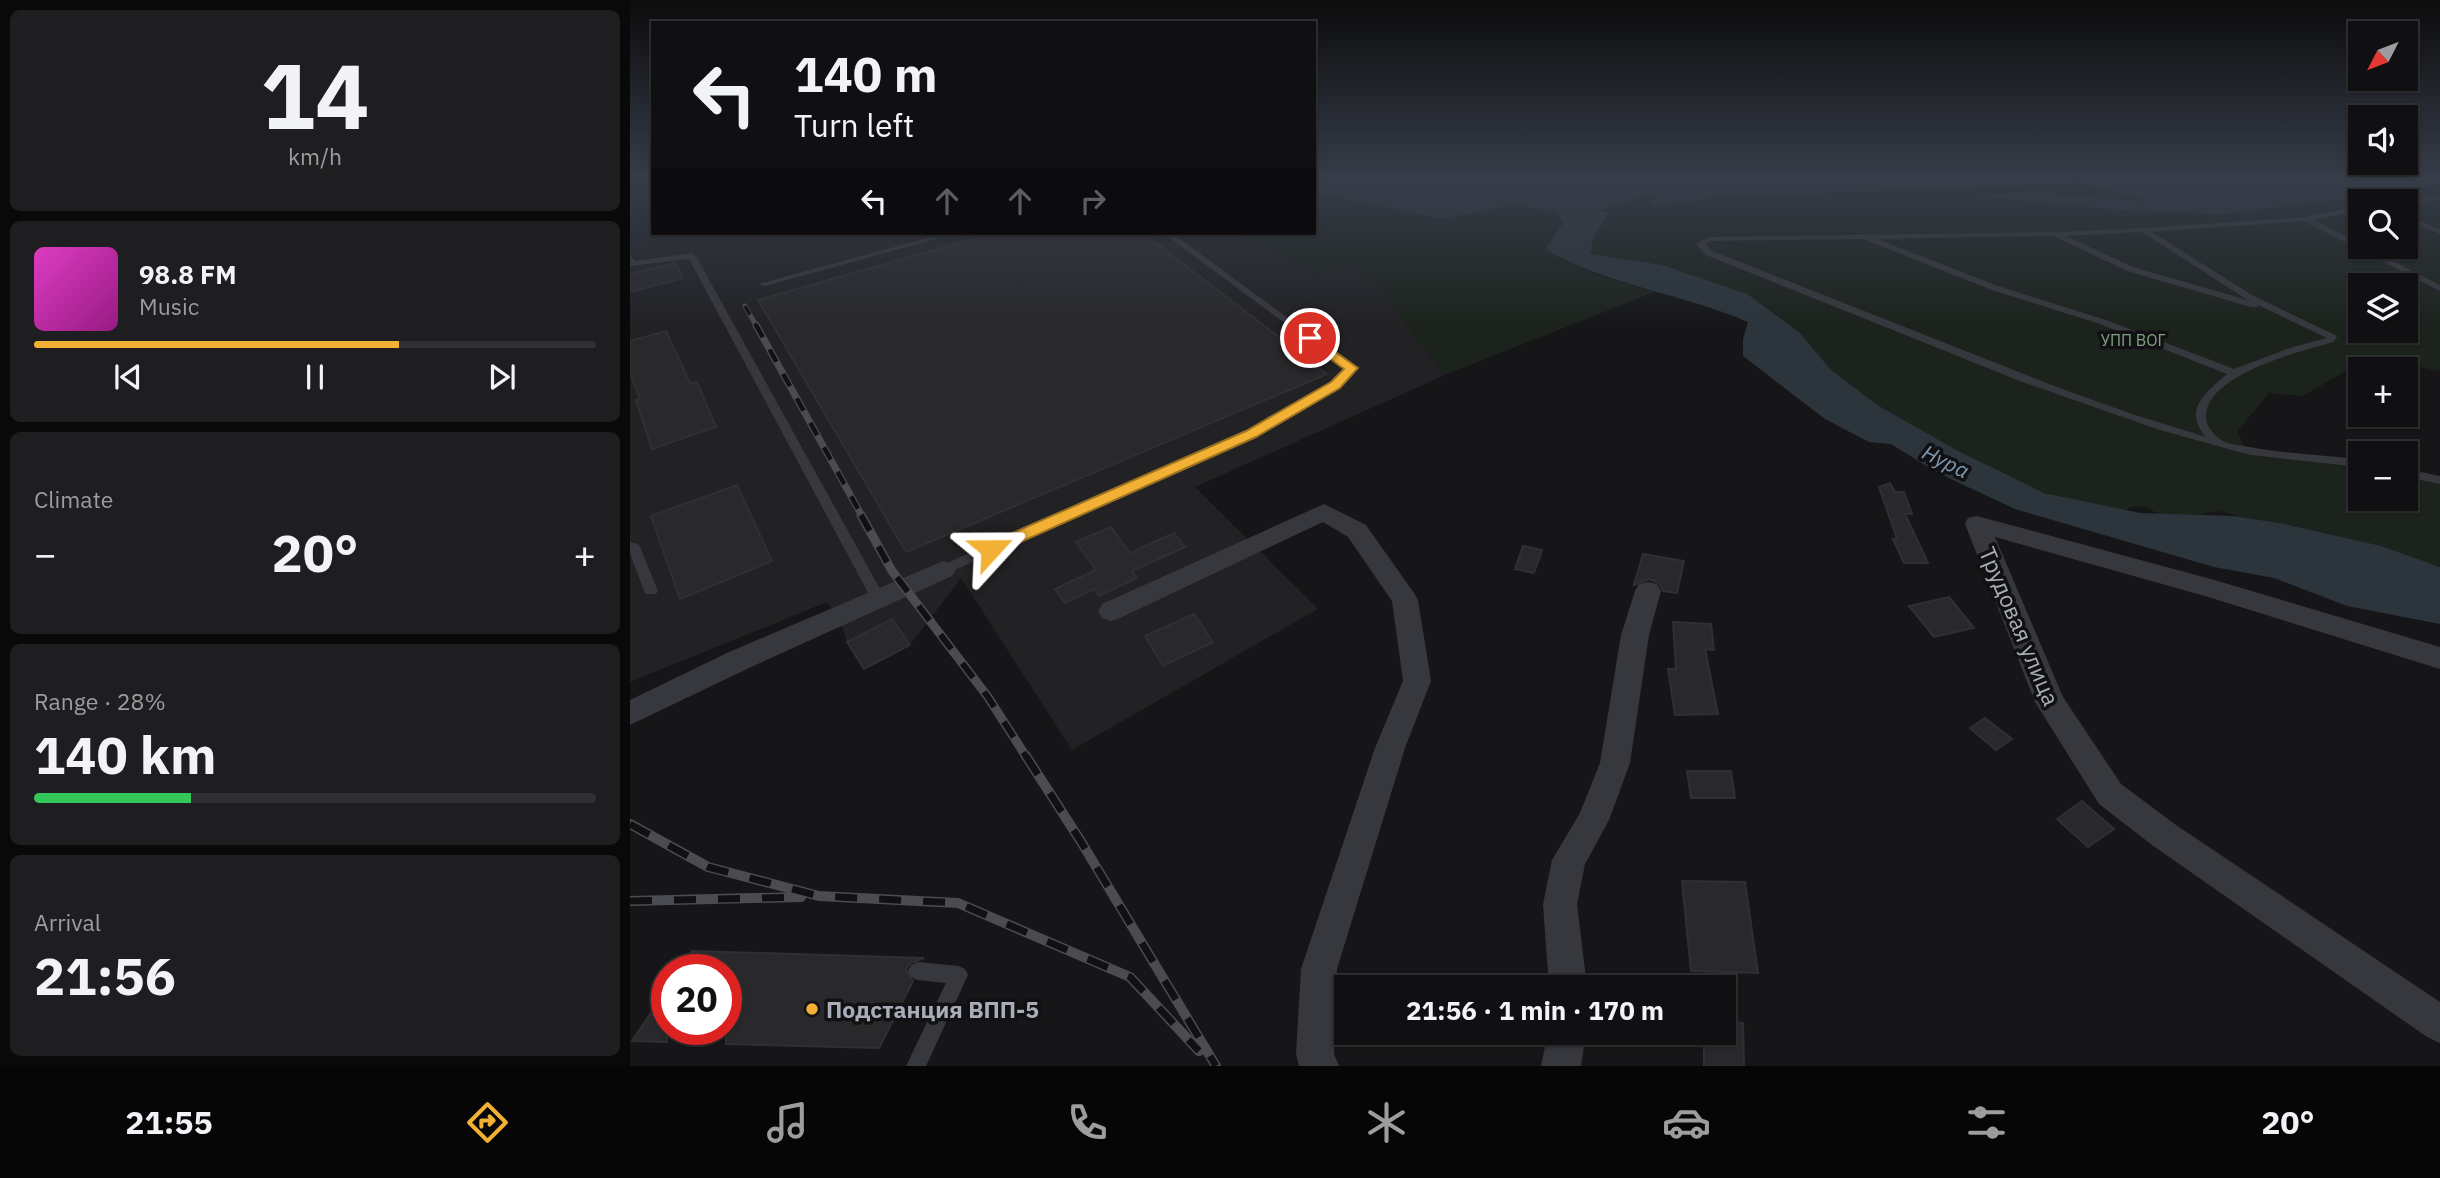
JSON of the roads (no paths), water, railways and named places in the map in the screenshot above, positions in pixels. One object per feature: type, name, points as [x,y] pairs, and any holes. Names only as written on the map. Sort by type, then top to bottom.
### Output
[{"type":"street","points":[[1111,611],[1324,512],[1357,531],[1405,600],[1417,681],[1390,748],[1319,969],[1315,1054],[1319,1066]]},
{"type":"street","name":"Трудовая улица","points":[[2440,658],[2211,588],[1977,524],[2050,702],[2110,793],[2164,835],[2440,1024]]},
{"type":"street","points":[[630,713],[739,660],[943,570]]},
{"type":"street","points":[[1567,975],[1560,904],[1569,860],[1593,820],[1615,763],[1635,635],[1648,591]]},
{"type":"street","points":[[1561,1066],[1565,1045]]},
{"type":"lane","points":[[2177,228],[2057,234],[1709,239],[1700,244],[1709,253],[2038,384],[2148,424],[2251,452],[2348,461]]},
{"type":"lane","points":[[2322,228],[2440,288]]},
{"type":"lane","points":[[2144,230],[2274,310],[2332,336],[2331,341],[2297,349],[2234,373],[2213,392],[2200,408],[2201,423],[2218,443]]},
{"type":"lane","points":[[2057,234],[2130,269],[2274,310]]},
{"type":"lane","points":[[762,284],[946,235]]},
{"type":"lane","points":[[943,570],[1251,434],[1336,385],[1351,368],[1170,235]]},
{"type":"lane","points":[[1864,237],[1995,288],[2103,322],[2234,373]]},
{"type":"lane","points":[[630,259],[632,264],[692,256],[878,598]]},
{"type":"lane","points":[[2418,475],[2440,480]]},
{"type":"lane","points":[[630,546],[634,547],[652,592]]},
{"type":"lane","points":[[916,1066],[959,975],[917,971]]},
{"type":"water","name":"Нура","points":[[1560,228],[1600,228],[1593,239],[1590,254],[1662,265],[1747,294],[1799,332],[1831,370],[1877,405],[1958,451],[2044,493],[2140,513],[2234,516],[2284,524],[2381,546],[2440,567],[2440,624],[2347,606],[2274,578],[2214,567],[2015,509],[1938,473],[1891,444],[1869,442],[1825,419],[1743,356],[1743,339],[1748,322],[1619,281],[1569,262],[1545,249]]},
{"type":"railway","points":[[745,306],[757,327]]},
{"type":"railway","points":[[756,325],[862,516]]},
{"type":"railway","points":[[861,515],[892,571],[988,697],[1027,758]]},
{"type":"railway","points":[[1026,756],[1080,840],[1216,1066]]},
{"type":"railway","points":[[630,824],[708,867],[819,896],[958,903],[1130,977],[1199,1051]]},
{"type":"railway","points":[[630,901],[801,897]]},
{"type":"place","name":"Подстанция ВПП-5","points":[[812,1009]]},
{"type":"park label","name":"УПП ВОГ","points":[[2133,340]]}]
